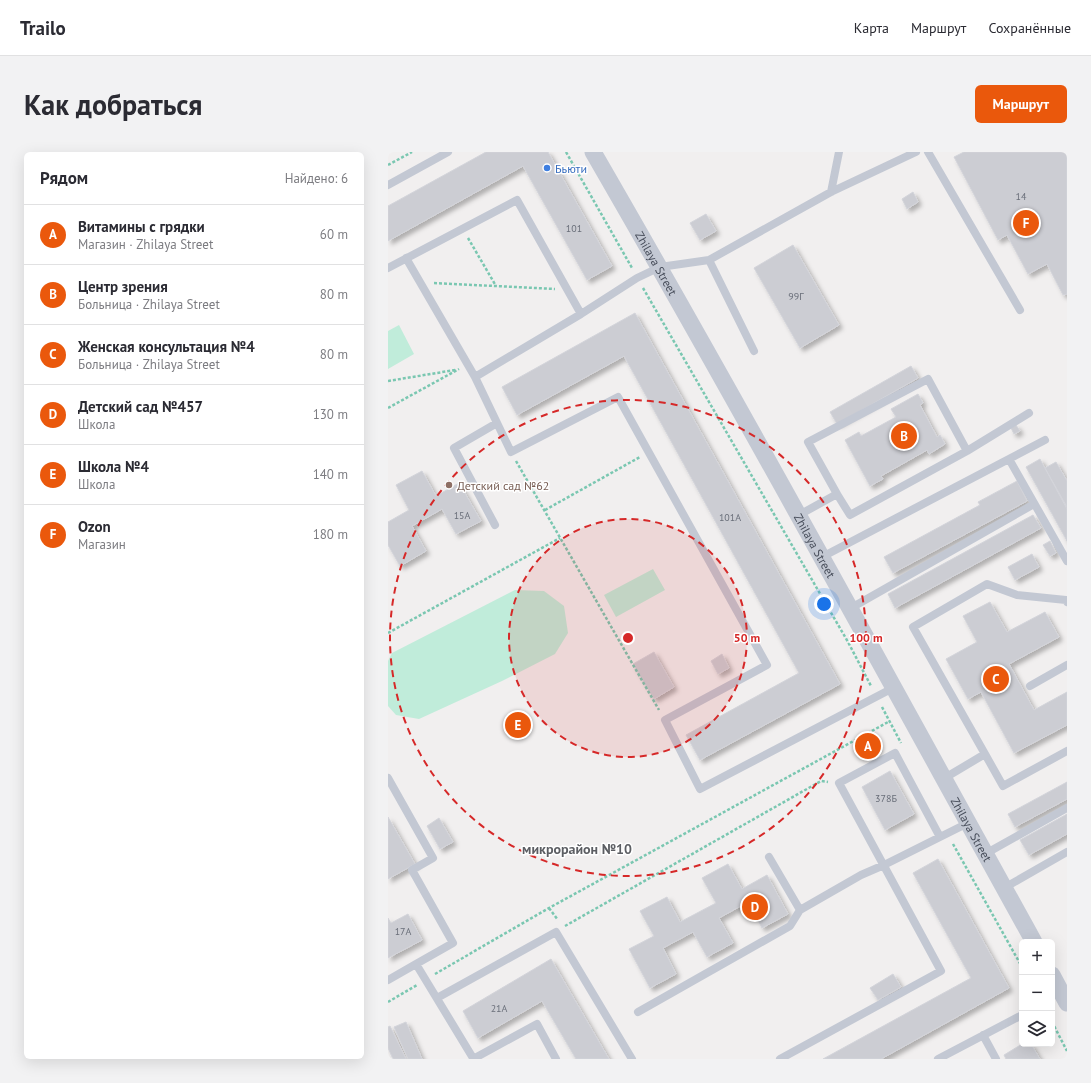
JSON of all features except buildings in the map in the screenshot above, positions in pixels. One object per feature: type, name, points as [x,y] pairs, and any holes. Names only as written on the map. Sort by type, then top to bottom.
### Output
[{"type":"street","name":"Zhilaya Street","points":[[593,152],[660,267],[851,608],[893,688],[1032,939]]},
{"type":"street","points":[[1055,982],[1062,997]]},
{"type":"lane","points":[[388,185],[448,152]]},
{"type":"lane","points":[[831,192],[839,152]]},
{"type":"lane","points":[[475,377],[581,314],[637,278],[660,267],[708,260],[831,192],[916,152]]},
{"type":"lane","points":[[929,152],[1020,310]]},
{"type":"lane","points":[[388,268],[517,200],[581,314]]},
{"type":"lane","points":[[406,258],[475,377],[511,452],[618,397],[767,665],[665,720],[700,789],[893,688]]},
{"type":"lane","points":[[708,260],[754,351]]},
{"type":"lane","points":[[967,452],[928,379],[808,442],[850,515],[967,452],[1030,412]]},
{"type":"lane","points":[[495,524],[454,448],[497,423]]},
{"type":"lane","points":[[822,557],[1045,440]]},
{"type":"lane","points":[[1009,459],[1067,561]]},
{"type":"lane","points":[[798,515],[837,494]]},
{"type":"lane","points":[[851,608],[1034,504]]},
{"type":"lane","points":[[1067,602],[1066,600],[1017,595],[987,584],[913,627],[1004,786],[1067,751]]},
{"type":"lane","points":[[1030,686],[1067,665]]},
{"type":"lane","points":[[780,1059],[941,971],[839,783],[895,753],[944,835]]},
{"type":"lane","points":[[943,779],[986,754]]},
{"type":"lane","points":[[388,778],[433,858],[412,870],[453,943],[388,980]]},
{"type":"lane","points":[[985,854],[1067,808]]},
{"type":"lane","points":[[638,1012],[790,926],[800,910],[861,875],[968,823]]},
{"type":"lane","points":[[1004,888],[1067,852]]},
{"type":"lane","points":[[769,857],[800,910]]},
{"type":"lane","points":[[437,998],[556,932],[632,1059]]},
{"type":"lane","points":[[416,964],[473,1058],[537,1024],[556,1059]]},
{"type":"lane","points":[[938,1059],[1019,1017]]},
{"type":"lane","points":[[984,1035],[996,1059]]},
{"type":"path","points":[[388,165],[412,152]]},
{"type":"path","points":[[566,152],[637,278],[848,642],[904,748]]},
{"type":"path","points":[[462,228],[496,286]]},
{"type":"path","points":[[420,282],[568,290]]},
{"type":"path","points":[[388,408],[468,365]]},
{"type":"path","points":[[388,381],[458,370]]},
{"type":"path","points":[[511,452],[665,720]]},
{"type":"path","points":[[544,510],[649,452]]},
{"type":"path","points":[[388,633],[560,538]]},
{"type":"path","points":[[388,1002],[549,908],[890,721]]},
{"type":"path","points":[[563,927],[821,781],[839,783]]},
{"type":"path","points":[[944,835],[1019,962]]},
{"type":"path","points":[[549,908],[558,921]]},
{"type":"path","points":[[1055,1028],[1067,1051]]},
{"type":"green space","points":[[399,325],[414,354],[388,369],[388,331]]},
{"type":"green space","points":[[653,569],[665,590],[616,617],[604,595]]},
{"type":"green space","points":[[515,590],[544,591],[564,606],[568,633],[555,654],[502,681],[419,719],[396,715],[388,706],[388,661],[392,653]]},
{"type":"place","name":"Бьюти","points":[[547,168]]},
{"type":"place","name":"Ozon","points":[[1026,223]]},
{"type":"place","name":"Центр зрения","points":[[904,436]]},
{"type":"place","name":"Детский сад №62","points":[[449,485]]},
{"type":"place","name":"Женская консультация №4","points":[[996,679]]},
{"type":"place","name":"Школа №4","points":[[518,725]]},
{"type":"place","name":"Витамины с грядки","points":[[868,746]]},
{"type":"place","name":"Детский сад №457","points":[[755,907]]},
{"type":"district","name":"микрорайон №10","points":[[577,849]]}]
